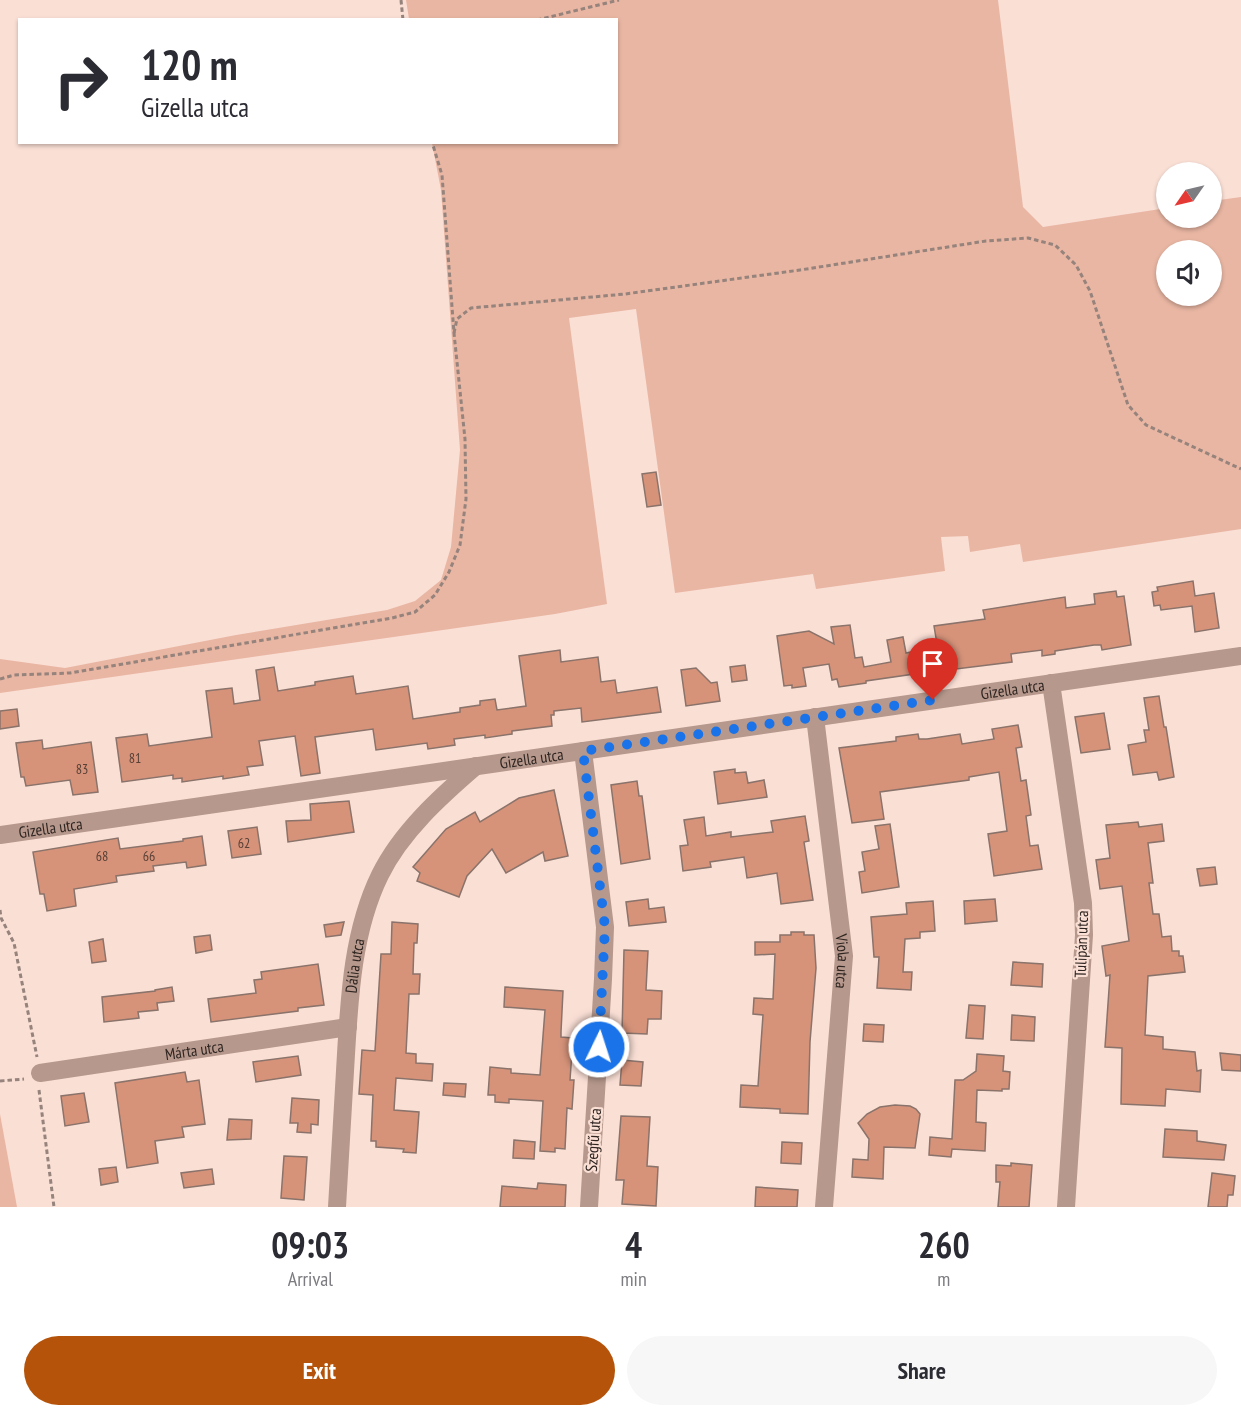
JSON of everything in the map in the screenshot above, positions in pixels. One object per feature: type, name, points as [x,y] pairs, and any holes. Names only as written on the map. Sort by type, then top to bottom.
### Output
[{"type":"street","name":"Gizella utca","points":[[0,834],[1241,656]]},
{"type":"street","name":"Tulipán utca","points":[[1051,683],[1083,903],[1084,935],[1066,1207]]},
{"type":"street","name":"Viola utca","points":[[815,717],[844,956],[824,1207]]},
{"type":"street","name":"Szegfű utca","points":[[583,751],[605,927],[589,1207]]},
{"type":"street","name":"Dália utca","points":[[337,1207],[348,1027],[358,939],[369,902],[381,873],[399,846],[434,803],[476,766]]},
{"type":"street","name":"Márta utca","points":[[33,1076],[348,1027]]},
{"type":"path","points":[[401,0],[403,18]]},
{"type":"path","points":[[545,18],[619,0]]},
{"type":"path","points":[[0,679],[14,675],[70,673],[415,612],[435,595],[449,572],[460,545],[466,499],[465,439],[442,175],[433,144]]},
{"type":"path","points":[[454,333],[457,319],[471,308],[625,294],[986,241],[1028,238],[1055,245],[1076,265],[1090,291],[1128,405],[1146,425],[1241,469]]},
{"type":"path","points":[[0,1081],[33,1076]]},
{"type":"shaded area","points":[[406,0],[998,0],[1023,207],[1043,227],[1156,210],[1156,228],[1222,228],[1222,200],[1241,197],[1241,529],[1023,562],[1020,544],[970,552],[968,536],[941,537],[945,571],[816,589],[813,574],[675,593],[636,309],[569,318],[607,604],[555,614],[0,693],[0,659],[65,668],[236,635],[387,610],[415,601],[441,580],[451,547],[460,450],[441,190],[432,144],[618,144],[618,18],[409,18]]},
{"type":"shaded area","points":[[0,1114],[17,1207],[0,1207]]},
{"type":"building","points":[[656,472],[661,505],[647,507],[642,474]]},
{"type":"building","points":[[1193,581],[1195,596],[1214,593],[1219,628],[1195,632],[1192,606],[1161,610],[1160,605],[1154,606],[1152,592],[1158,591],[1157,587]]},
{"type":"building","points":[[1116,591],[1117,597],[1124,596],[1131,645],[1102,650],[1101,645],[1094,645],[1055,651],[1055,654],[1042,656],[1042,650],[1011,654],[1012,662],[948,670],[947,667],[941,668],[934,626],[985,619],[983,610],[1065,597],[1066,608],[1095,604],[1094,594]]},
{"type":"building","points":[[850,625],[855,658],[862,657],[864,667],[891,662],[887,640],[903,637],[906,653],[911,652],[914,674],[839,687],[837,679],[832,680],[829,664],[803,668],[806,686],[792,688],[792,685],[784,686],[777,636],[809,631],[834,644],[831,627]]},
{"type":"building","points":[[560,650],[561,662],[598,657],[601,682],[615,680],[617,693],[657,687],[661,712],[582,722],[581,708],[554,711],[554,715],[551,715],[552,726],[512,731],[512,734],[485,738],[485,735],[454,739],[455,745],[428,749],[427,743],[376,750],[373,729],[315,737],[320,773],[301,776],[295,736],[259,741],[263,765],[247,767],[249,775],[182,782],[182,778],[173,779],[173,775],[122,782],[116,738],[147,734],[149,746],[212,737],[206,691],[232,688],[234,704],[260,700],[256,670],[274,667],[278,691],[353,676],[356,694],[408,686],[413,719],[460,712],[460,708],[480,705],[480,701],[495,699],[497,710],[526,706],[519,656]]},
{"type":"building","points":[[745,665],[747,680],[732,682],[730,667]]},
{"type":"building","points":[[696,668],[711,683],[717,682],[720,701],[686,706],[681,670]]},
{"type":"building","points":[[1159,696],[1174,777],[1159,780],[1157,772],[1133,775],[1128,745],[1146,742],[1144,730],[1149,730],[1144,698]]},
{"type":"building","points":[[17,709],[19,726],[0,729],[0,711]]},
{"type":"building","points":[[1104,713],[1110,749],[1081,753],[1075,717]]},
{"type":"building","points":[[1018,725],[1022,747],[1016,748],[1021,781],[1026,780],[1031,815],[1026,816],[1030,846],[1038,845],[1042,869],[994,876],[988,834],[1007,831],[999,772],[969,777],[969,780],[880,792],[884,819],[852,823],[839,748],[896,741],[896,737],[918,734],[919,739],[927,739],[960,734],[962,744],[994,739],[992,729]]},
{"type":"building","points":[[42,740],[43,749],[91,742],[98,792],[73,795],[70,780],[26,786],[24,777],[21,777],[16,743]]},
{"type":"building","points":[[735,769],[735,773],[746,772],[748,783],[764,780],[767,797],[718,804],[714,772]]},
{"type":"building","points":[[637,781],[639,796],[642,796],[650,859],[621,864],[611,785]]},
{"type":"building","points":[[554,790],[568,856],[545,861],[543,852],[506,873],[492,849],[467,876],[459,897],[417,881],[420,873],[413,867],[446,829],[475,812],[480,822],[519,798]]},
{"type":"building","points":[[349,801],[354,832],[288,842],[286,821],[311,820],[310,804]]},
{"type":"building","points":[[805,816],[809,841],[804,842],[813,900],[781,904],[777,873],[747,878],[744,857],[710,862],[711,867],[683,871],[680,846],[688,845],[684,820],[704,817],[706,836],[731,832],[731,837],[773,832],[771,821]]},
{"type":"building","points":[[1138,822],[1139,827],[1162,824],[1164,841],[1148,843],[1153,883],[1149,883],[1153,914],[1159,914],[1162,937],[1171,936],[1172,951],[1179,951],[1179,956],[1183,956],[1185,972],[1148,976],[1145,1035],[1163,1037],[1163,1049],[1195,1052],[1197,1071],[1201,1070],[1200,1092],[1166,1089],[1165,1106],[1121,1104],[1122,1048],[1105,1047],[1110,975],[1106,976],[1102,946],[1129,941],[1122,886],[1100,889],[1096,860],[1110,858],[1106,825]]},
{"type":"building","points":[[890,824],[899,887],[862,893],[859,872],[865,871],[862,852],[879,849],[875,826]]},
{"type":"building","points":[[257,827],[261,854],[232,858],[228,831]]},
{"type":"building","points":[[202,836],[206,865],[187,868],[186,862],[153,866],[154,871],[116,876],[117,882],[74,889],[76,906],[47,911],[44,894],[40,894],[33,852],[118,838],[120,849],[183,841],[183,839]]},
{"type":"building","points":[[1215,867],[1217,884],[1200,886],[1197,869]]},
{"type":"building","points":[[648,899],[649,909],[664,907],[666,922],[629,926],[626,902]]},
{"type":"building","points":[[995,899],[997,921],[965,924],[964,901]]},
{"type":"building","points":[[933,901],[935,931],[920,932],[920,938],[905,939],[903,972],[912,972],[911,990],[877,988],[879,957],[874,957],[871,917],[907,914],[906,903]]},
{"type":"building","points":[[344,922],[341,935],[326,937],[324,925]]},
{"type":"building","points":[[392,922],[418,924],[417,943],[414,943],[413,974],[420,974],[419,994],[409,994],[406,1053],[416,1054],[416,1063],[433,1064],[432,1081],[396,1078],[394,1110],[419,1112],[416,1153],[403,1152],[404,1149],[376,1147],[376,1141],[371,1141],[373,1095],[359,1094],[362,1050],[375,1051],[381,954],[391,954]]},
{"type":"building","points":[[791,932],[814,935],[816,968],[810,1042],[808,1114],[780,1113],[780,1109],[740,1107],[741,1085],[758,1086],[763,1015],[753,1014],[754,998],[773,999],[775,954],[755,955],[755,942],[780,942],[780,935],[791,935]]},
{"type":"building","points":[[210,935],[212,950],[196,953],[194,937]]},
{"type":"building","points":[[103,939],[106,961],[92,963],[89,942]]},
{"type":"building","points":[[624,950],[648,951],[646,990],[662,991],[661,1019],[648,1019],[647,1034],[622,1033]]},
{"type":"building","points":[[1013,962],[1043,964],[1042,987],[1011,985]]},
{"type":"building","points":[[318,964],[324,1005],[298,1008],[298,1011],[211,1022],[208,999],[256,993],[254,980],[262,979],[261,972]]},
{"type":"building","points":[[172,987],[174,1001],[157,1003],[158,1010],[138,1012],[139,1018],[104,1022],[102,997]]},
{"type":"building","points":[[505,987],[563,991],[561,1037],[573,1038],[570,1080],[574,1080],[572,1109],[567,1108],[565,1149],[555,1148],[555,1152],[540,1151],[543,1101],[509,1099],[509,1103],[495,1102],[495,1095],[488,1095],[490,1067],[511,1069],[511,1073],[540,1075],[545,1010],[504,1007]]},
{"type":"building","points":[[969,1005],[985,1006],[983,1039],[966,1038]]},
{"type":"building","points":[[1012,1015],[1035,1017],[1034,1041],[1011,1040]]},
{"type":"building","points":[[864,1024],[884,1025],[883,1042],[863,1041]]},
{"type":"building","points":[[1220,1053],[1241,1055],[1241,1071],[1222,1070]]},
{"type":"building","points":[[977,1054],[1004,1056],[1003,1071],[1010,1072],[1009,1089],[977,1090],[976,1122],[986,1123],[985,1151],[952,1149],[951,1157],[929,1155],[930,1137],[952,1139],[955,1080],[963,1080],[976,1071]]},
{"type":"building","points":[[298,1056],[301,1075],[256,1082],[253,1062]]},
{"type":"building","points":[[622,1060],[643,1062],[641,1086],[620,1085]]},
{"type":"building","points":[[185,1072],[187,1082],[199,1080],[205,1124],[182,1127],[184,1137],[155,1141],[158,1163],[127,1168],[115,1083]]},
{"type":"building","points":[[444,1083],[466,1084],[465,1097],[443,1095]]},
{"type":"building","points":[[84,1093],[89,1122],[65,1126],[61,1096]]},
{"type":"building","points":[[292,1098],[319,1100],[318,1125],[311,1124],[311,1133],[297,1132],[298,1123],[290,1123]]},
{"type":"building","points":[[910,1106],[920,1114],[915,1148],[884,1147],[883,1179],[852,1177],[853,1159],[868,1160],[869,1139],[858,1123],[867,1114],[880,1107]]},
{"type":"building","points":[[621,1116],[650,1117],[647,1166],[658,1167],[656,1206],[622,1204],[624,1180],[616,1180]]},
{"type":"building","points":[[229,1119],[252,1120],[251,1139],[227,1140]]},
{"type":"building","points":[[1165,1129],[1197,1131],[1197,1141],[1226,1145],[1224,1160],[1163,1157]]},
{"type":"building","points":[[514,1140],[535,1142],[534,1159],[513,1158]]},
{"type":"building","points":[[782,1142],[802,1143],[801,1164],[781,1163]]},
{"type":"building","points":[[284,1156],[307,1157],[304,1200],[281,1198]]},
{"type":"building","points":[[1011,1163],[1032,1165],[1029,1207],[998,1207],[1000,1182],[996,1182],[996,1165],[1011,1166]]},
{"type":"building","points":[[116,1167],[118,1182],[101,1185],[99,1169]]},
{"type":"building","points":[[212,1169],[214,1184],[184,1188],[181,1173]]},
{"type":"building","points":[[1212,1173],[1235,1176],[1233,1195],[1228,1195],[1227,1207],[1208,1207]]},
{"type":"building","points":[[538,1183],[566,1185],[565,1207],[500,1207],[502,1186],[537,1189]]},
{"type":"building","points":[[756,1187],[798,1190],[797,1207],[755,1207]]},
{"type":"route","points":[[599,1047],[605,927],[583,751],[933,700]]}]
